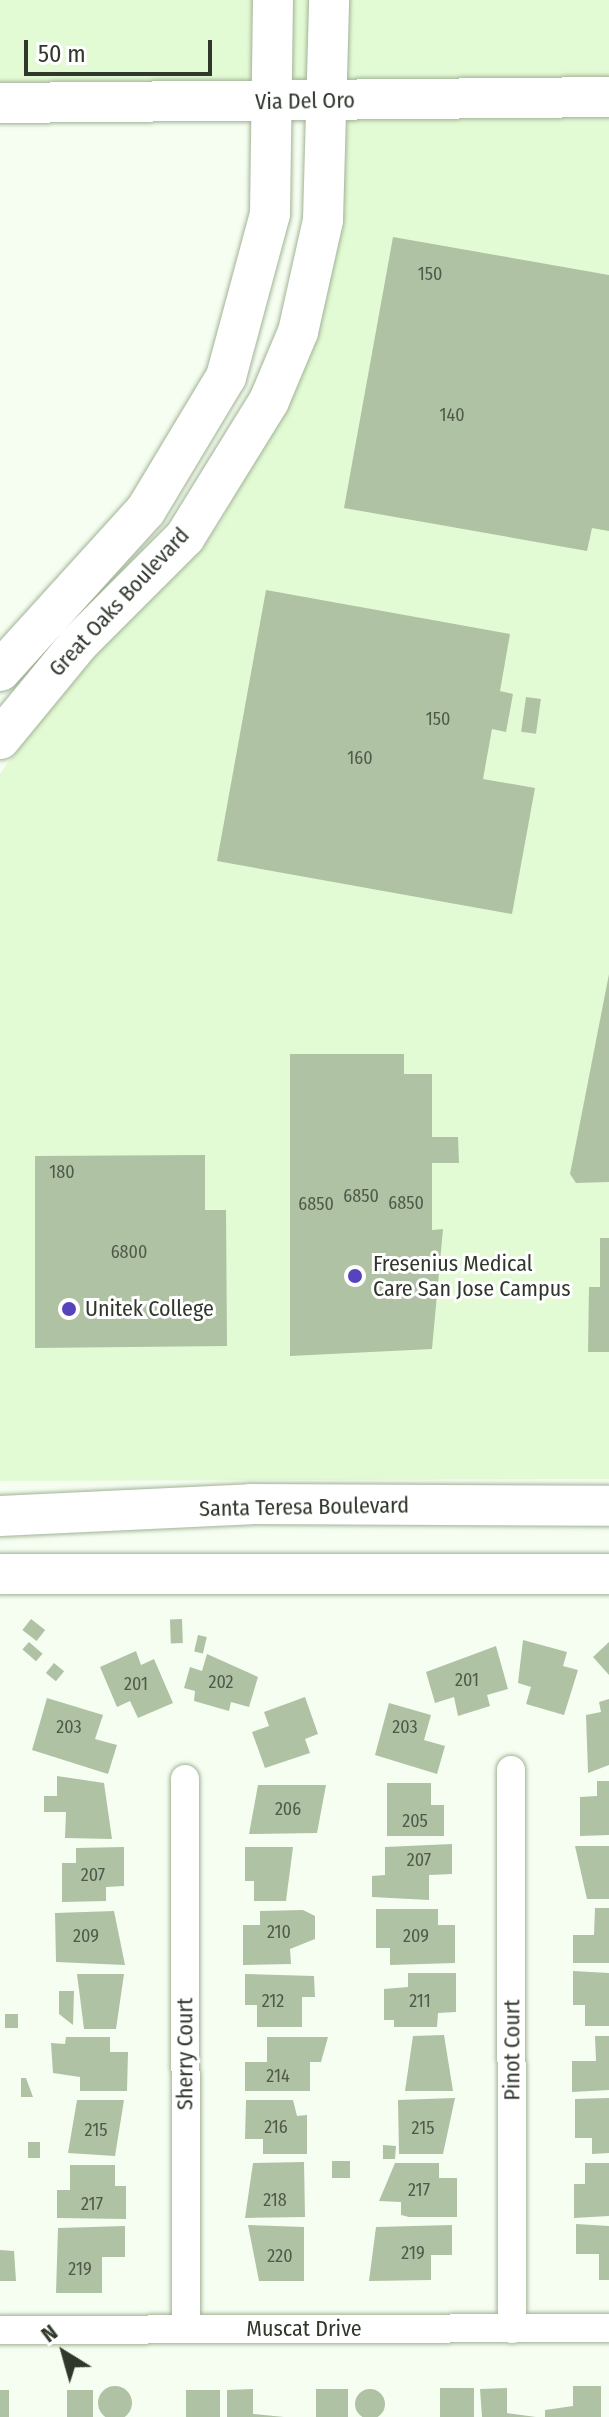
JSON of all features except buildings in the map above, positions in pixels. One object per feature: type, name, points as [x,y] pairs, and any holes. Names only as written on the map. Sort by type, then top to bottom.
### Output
[{"type":"main road","name":"Great Oaks Boulevard","points":[[0,671],[146,510],[226,377],[270,214],[273,0]]},
{"type":"main road","name":"Great Oaks Boulevard","points":[[0,739],[78,644],[185,537],[269,401],[298,332],[323,220],[330,100],[329,0]]},
{"type":"main road","name":"Via Del Oro","points":[[0,103],[609,97]]},
{"type":"main road","name":"Santa Teresa Boulevard","points":[[0,1516],[251,1504],[609,1506]]},
{"type":"main road","points":[[0,1574],[609,1574]]},
{"type":"street","name":"Pinot Court","points":[[511,1770],[512,2329]]},
{"type":"street","name":"Sherry Court","points":[[185,1779],[186,2329]]},
{"type":"street","name":"Muscat Drive","points":[[0,2330],[609,2328]]},
{"type":"shaded area","points":[[0,0],[609,0],[609,1479],[0,1481],[0,774],[51,702],[220,524],[302,362],[349,115],[0,98]]},
{"type":"place","name":"Fresenius Medical Care San Jose Campus","points":[[355,1276]]},
{"type":"place","name":"Unitek College","points":[[69,1309]]}]
